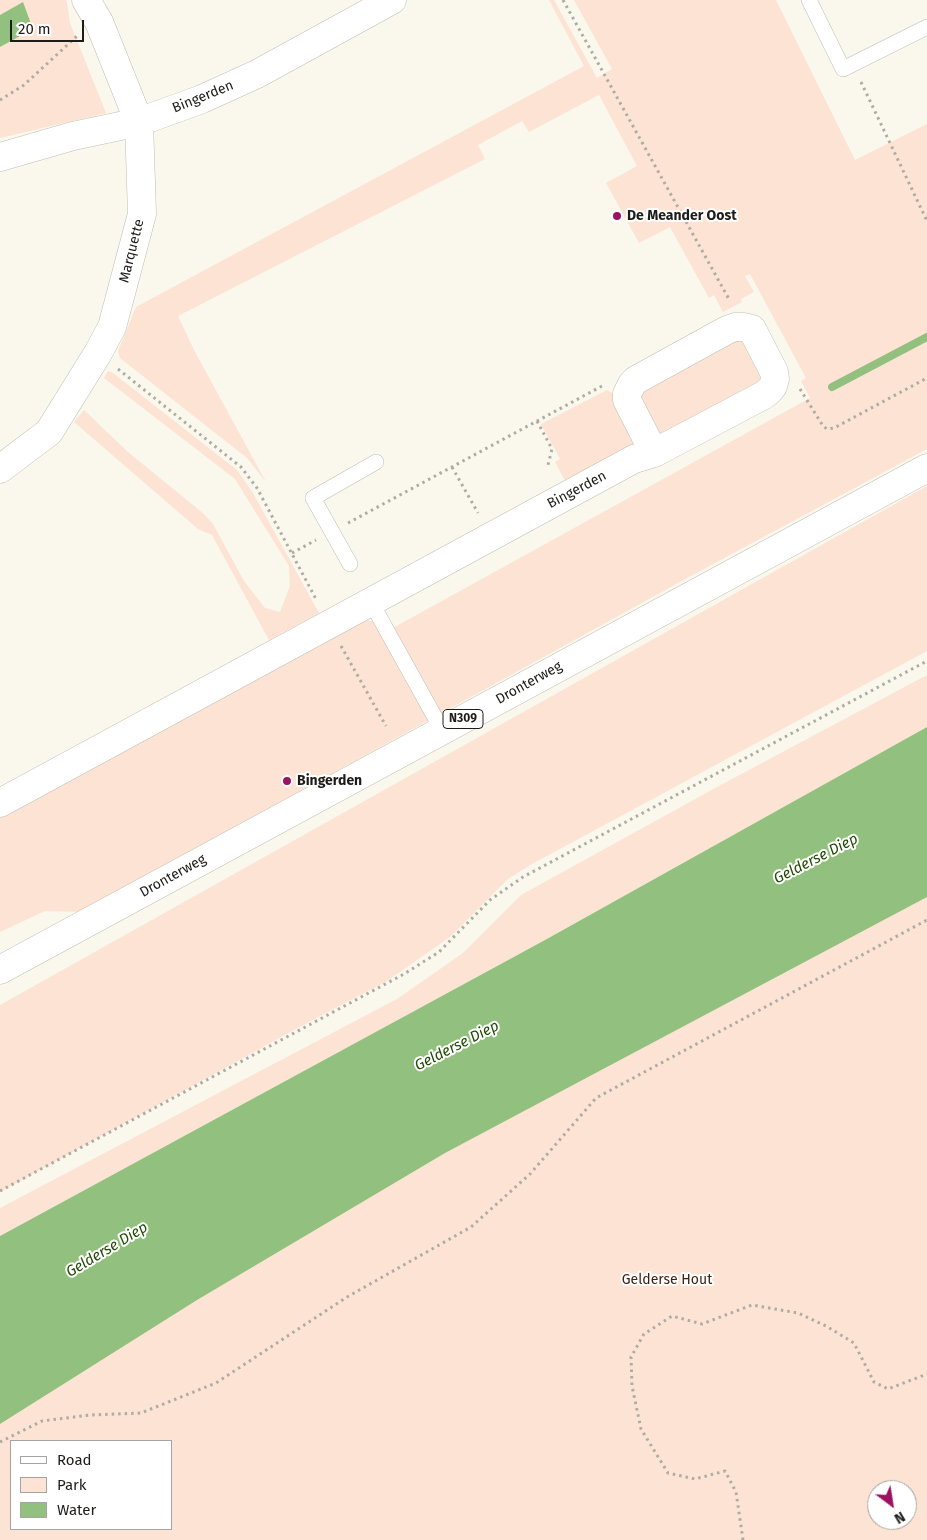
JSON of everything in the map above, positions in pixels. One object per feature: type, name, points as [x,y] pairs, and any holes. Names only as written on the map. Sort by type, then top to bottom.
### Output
[{"type":"street","name":"Marquette","points":[[0,469],[50,432],[112,328],[142,214],[139,122],[99,22],[86,0]]},
{"type":"street","name":"Bingerden","points":[[0,157],[73,136],[139,122],[202,99],[257,74],[392,0]]},
{"type":"street","points":[[654,452],[627,400],[628,389],[636,380],[735,327],[752,329],[774,372],[775,379]]},
{"type":"street","name":"Bingerden","points":[[0,803],[634,459],[654,452],[764,395],[769,391],[775,379]]},
{"type":"street","name":"Dronterweg","points":[[0,970],[927,468]]},
{"type":"lane","points":[[809,0],[843,69],[927,27]]},
{"type":"lane","points":[[350,564],[312,498],[376,462]]},
{"type":"lane","points":[[371,602],[442,730]]},
{"type":"path","points":[[563,0],[733,307]]},
{"type":"path","points":[[0,100],[24,85],[80,34]]},
{"type":"path","points":[[853,65],[927,221]]},
{"type":"path","points":[[98,353],[241,467],[257,488],[329,624],[386,726]]},
{"type":"path","points":[[775,379],[797,385],[822,426],[827,429],[834,428],[927,378]]},
{"type":"path","points":[[292,553],[606,384],[628,389]]},
{"type":"path","points":[[537,421],[552,449],[548,465]]},
{"type":"path","points":[[452,467],[491,536]]},
{"type":"path","points":[[0,1191],[404,974],[439,952],[490,900],[523,877],[927,661]]},
{"type":"path","points":[[0,1442],[42,1421],[90,1414],[141,1413],[216,1382],[347,1297],[471,1227],[530,1174],[596,1098],[927,920]]},
{"type":"path","points":[[744,1540],[736,1492],[726,1471],[695,1479],[668,1473],[641,1429],[632,1386],[631,1357],[644,1334],[672,1316],[702,1324],[752,1305],[798,1312],[854,1343],[874,1382],[888,1389],[927,1374]]},
{"type":"green space","points":[[0,0],[66,0],[70,23],[106,113],[0,138],[0,47],[33,29],[23,3],[0,15]]},
{"type":"green space","points":[[549,0],[554,0],[597,78],[612,69],[574,0],[776,0],[855,160],[927,124],[927,449],[689,577],[80,912],[45,911],[0,932],[0,814],[363,619],[375,622],[382,634],[810,398],[801,381],[806,378],[750,274],[745,276],[754,292],[741,299],[742,302],[723,312],[714,295],[709,298],[670,227],[639,243],[606,183],[637,166],[599,95],[529,132],[522,121],[478,145],[485,159],[178,316],[194,350],[266,482],[247,458],[120,358],[118,351],[136,307],[584,66]]},
{"type":"green space","points":[[741,338],[762,375],[759,384],[666,434],[657,433],[636,395]]},
{"type":"green space","points":[[108,371],[237,470],[253,493],[319,613],[269,640],[212,535],[198,529],[74,422],[84,410],[128,452],[204,514],[213,524],[244,581],[265,608],[280,612],[290,586],[289,566],[235,479],[104,378]]},
{"type":"green space","points":[[607,390],[614,394],[638,443],[571,483],[564,479],[555,462],[560,459],[541,424]]},
{"type":"green space","points":[[927,486],[927,651],[532,864],[508,879],[450,937],[387,981],[0,1192],[0,1005]]},
{"type":"green space","points":[[927,675],[927,727],[545,940],[0,1236],[0,1208],[397,999],[463,953],[521,895],[717,787]]},
{"type":"green space","name":"Gelderse Hout","points":[[927,860],[927,1540],[0,1540],[0,1412]]},
{"type":"water","points":[[23,2],[33,29],[0,47],[0,15]]},
{"type":"water","name":"Gelderse Diep","points":[[927,727],[927,897],[445,1153],[197,1300],[0,1424],[0,1236],[545,940]]},
{"type":"waterway","points":[[832,387],[927,337]]},
{"type":"place","name":"De Meander Oost","points":[[617,216]]},
{"type":"place","name":"Bingerden","points":[[287,781]]}]
